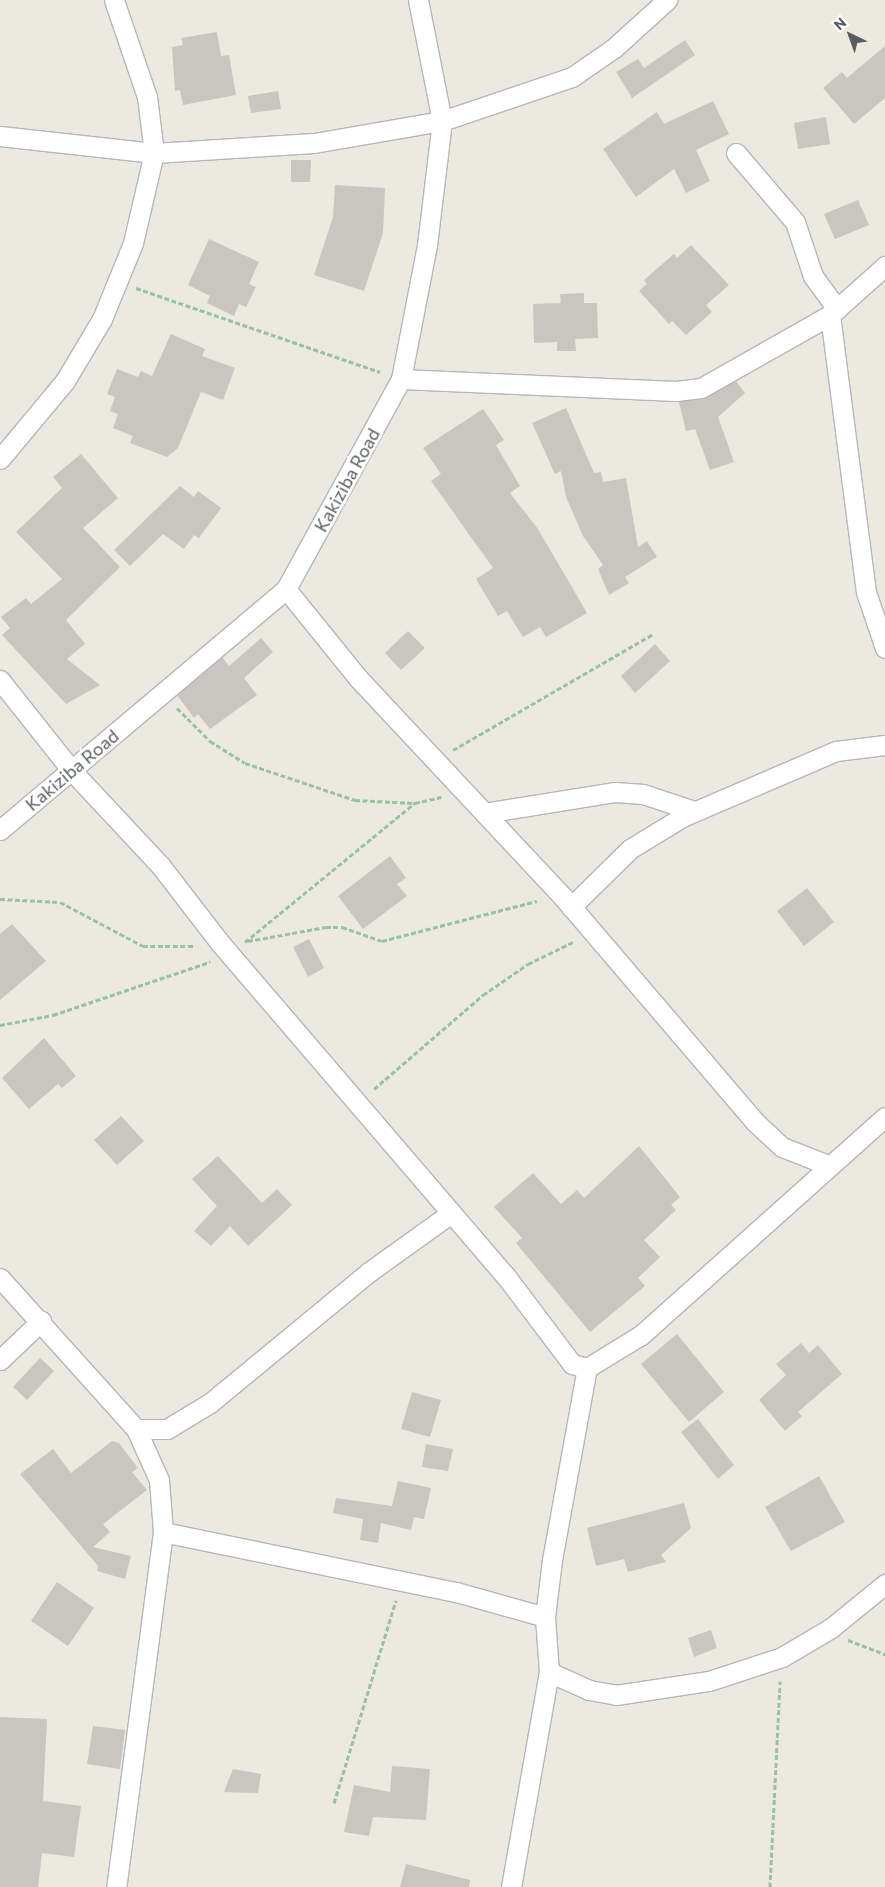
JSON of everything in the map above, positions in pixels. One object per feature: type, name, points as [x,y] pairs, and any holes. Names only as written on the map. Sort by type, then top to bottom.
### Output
[{"type":"street","points":[[0,459],[65,381],[119,282],[154,153],[146,97],[114,0]]},
{"type":"street","name":"Kakiziba Road","points":[[0,830],[286,588],[400,380],[427,245],[442,122],[418,0]]},
{"type":"street","points":[[0,136],[154,153],[314,143],[442,122],[572,77],[614,48],[667,0]]},
{"type":"street","points":[[736,153],[795,222],[813,276],[833,312],[866,592],[885,648]]},
{"type":"street","points":[[400,380],[689,390],[718,382],[833,312],[885,266]]},
{"type":"street","points":[[286,588],[358,678],[567,902],[754,1121],[782,1147],[828,1165]]},
{"type":"street","points":[[0,680],[72,771],[160,865],[225,949],[505,1275],[560,1353],[587,1368]]},
{"type":"street","points":[[567,902],[630,849],[694,811],[836,751],[885,745]]},
{"type":"street","points":[[484,813],[616,792],[643,794],[694,811]]},
{"type":"street","points":[[511,1887],[548,1672],[545,1617],[587,1368],[641,1334],[828,1165],[883,1123]]},
{"type":"street","points":[[136,1429],[166,1429],[210,1403],[369,1272],[451,1213]]},
{"type":"street","points":[[0,1278],[41,1321],[136,1429],[159,1480],[163,1532],[116,1887]]},
{"type":"street","points":[[0,1360],[41,1321]]},
{"type":"street","points":[[163,1532],[401,1582],[545,1617]]},
{"type":"street","points":[[548,1672],[589,1690],[616,1695],[709,1681],[782,1657],[831,1628],[885,1584]]},
{"type":"path","points":[[119,282],[400,380]]},
{"type":"path","points":[[435,761],[653,634]]},
{"type":"path","points":[[163,693],[210,741],[245,763],[355,800],[415,803],[463,792]]},
{"type":"path","points":[[245,942],[415,803]]},
{"type":"path","points":[[0,899],[60,902],[143,946],[169,949],[225,949]]},
{"type":"path","points":[[0,1024],[53,1015],[245,942],[326,927],[342,927],[382,941],[497,908],[567,902]]},
{"type":"path","points":[[358,1103],[483,995],[528,964],[592,933]]},
{"type":"path","points":[[334,1803],[401,1582]]},
{"type":"path","points":[[831,1628],[855,1645],[885,1654]]},
{"type":"path","points":[[770,1887],[782,1657]]},
{"type":"building","points":[[217,32],[221,56],[229,55],[236,95],[183,105],[180,90],[175,91],[172,47],[183,45],[181,38]]},
{"type":"building","points":[[685,40],[695,55],[632,98],[616,72],[638,59],[644,68]]},
{"type":"building","points":[[885,46],[885,98],[854,124],[823,88],[842,72],[847,78]]},
{"type":"building","points":[[278,91],[281,109],[251,113],[248,96]]},
{"type":"building","points":[[713,101],[729,134],[696,150],[710,181],[686,193],[674,169],[636,197],[603,149],[657,112],[664,124]]},
{"type":"building","points":[[826,117],[830,144],[798,149],[794,123]]},
{"type":"building","points":[[291,160],[311,160],[310,182],[291,182]]},
{"type":"building","points":[[335,185],[385,188],[383,233],[364,291],[314,275],[333,217]]},
{"type":"building","points":[[858,200],[869,225],[835,239],[824,214]]},
{"type":"building","points":[[209,239],[259,262],[249,284],[256,287],[246,307],[239,304],[234,316],[207,303],[210,296],[188,285]]},
{"type":"building","points":[[691,245],[729,285],[706,305],[712,312],[686,335],[672,321],[669,324],[639,291],[647,284],[644,280],[674,254],[677,258]]},
{"type":"building","points":[[584,293],[584,303],[597,303],[598,338],[575,339],[576,351],[557,351],[557,342],[534,343],[533,304],[561,303],[560,294]]},
{"type":"building","points":[[171,334],[205,349],[202,356],[235,368],[223,400],[201,392],[178,448],[167,457],[130,443],[133,436],[113,428],[118,414],[110,411],[115,397],[107,394],[117,369],[138,377],[141,371],[152,376]]},
{"type":"building","points":[[736,381],[745,393],[718,417],[734,462],[710,470],[695,429],[686,431],[679,402],[706,398]]},
{"type":"building","points":[[566,408],[594,473],[601,472],[603,482],[626,478],[638,547],[647,541],[657,557],[625,577],[629,583],[609,595],[598,569],[603,565],[583,536],[566,497],[561,471],[555,474],[532,423]]},
{"type":"building","points":[[483,409],[504,440],[496,445],[520,486],[510,493],[538,529],[587,613],[546,637],[540,627],[523,637],[507,611],[498,616],[476,579],[493,568],[431,481],[441,474],[423,448]]},
{"type":"building","points":[[81,454],[118,498],[83,528],[120,567],[66,620],[85,644],[67,659],[100,685],[66,704],[2,635],[10,628],[1,617],[26,598],[31,604],[62,579],[16,532],[62,488],[53,477]]},
{"type":"building","points":[[180,486],[194,497],[198,491],[221,508],[199,538],[194,535],[184,549],[163,534],[130,566],[114,550]]},
{"type":"building","points":[[408,631],[425,648],[401,670],[385,653]]},
{"type":"building","points":[[261,638],[273,652],[244,678],[257,695],[210,729],[198,714],[194,718],[177,695],[222,657],[229,666]]},
{"type":"building","points":[[655,644],[670,661],[635,693],[621,676]]},
{"type":"building","points":[[390,856],[406,878],[397,884],[407,896],[363,929],[338,896]]},
{"type":"building","points":[[807,888],[834,922],[804,946],[777,911]]},
{"type":"building","points":[[12,924],[46,961],[0,1000],[0,934]]},
{"type":"building","points":[[309,939],[324,968],[308,977],[293,947]]},
{"type":"building","points":[[44,1038],[76,1076],[62,1088],[58,1084],[29,1109],[2,1078]]},
{"type":"building","points":[[121,1116],[144,1141],[117,1165],[94,1140]]},
{"type":"building","points":[[639,1146],[680,1197],[671,1205],[676,1210],[644,1240],[660,1257],[638,1278],[645,1286],[590,1332],[516,1243],[522,1238],[494,1207],[533,1173],[561,1204],[577,1190],[584,1198]]},
{"type":"building","points":[[218,1156],[262,1203],[277,1189],[292,1205],[248,1246],[230,1226],[211,1246],[194,1231],[217,1206],[192,1179]]},
{"type":"building","points":[[677,1334],[724,1392],[689,1422],[641,1364]]},
{"type":"building","points":[[801,1343],[809,1353],[818,1345],[842,1374],[798,1412],[802,1416],[785,1431],[759,1400],[786,1375],[776,1364]]},
{"type":"building","points":[[40,1358],[54,1371],[27,1400],[13,1387]]},
{"type":"building","points":[[412,1392],[441,1400],[430,1437],[401,1429]]},
{"type":"building","points":[[698,1419],[734,1465],[718,1479],[681,1432]]},
{"type":"building","points":[[112,1441],[119,1443],[138,1468],[132,1472],[147,1490],[103,1524],[110,1532],[93,1547],[131,1556],[125,1579],[97,1571],[98,1566],[20,1474],[53,1449],[71,1473]]},
{"type":"building","points":[[426,1444],[453,1449],[448,1471],[422,1467]]},
{"type":"building","points":[[819,1476],[845,1522],[791,1551],[765,1507]]},
{"type":"building","points":[[398,1481],[431,1488],[424,1519],[414,1517],[411,1530],[381,1523],[378,1543],[360,1540],[363,1519],[333,1513],[336,1498],[392,1506]]},
{"type":"building","points":[[684,1503],[691,1528],[661,1555],[666,1562],[628,1572],[624,1559],[596,1566],[587,1528]]},
{"type":"building","points":[[57,1582],[94,1608],[68,1646],[31,1621]]},
{"type":"building","points":[[711,1630],[717,1648],[694,1657],[688,1638]]},
{"type":"building","points":[[0,1717],[47,1719],[43,1801],[81,1806],[74,1857],[42,1853],[38,1887],[0,1887]]},
{"type":"building","points":[[93,1726],[125,1730],[120,1769],[87,1764]]},
{"type":"building","points":[[392,1766],[430,1769],[426,1820],[373,1817],[369,1836],[344,1832],[354,1785],[390,1792]]},
{"type":"building","points":[[233,1769],[261,1774],[258,1793],[224,1792]]},
{"type":"building","points":[[406,1864],[470,1880],[469,1887],[400,1887]]}]
